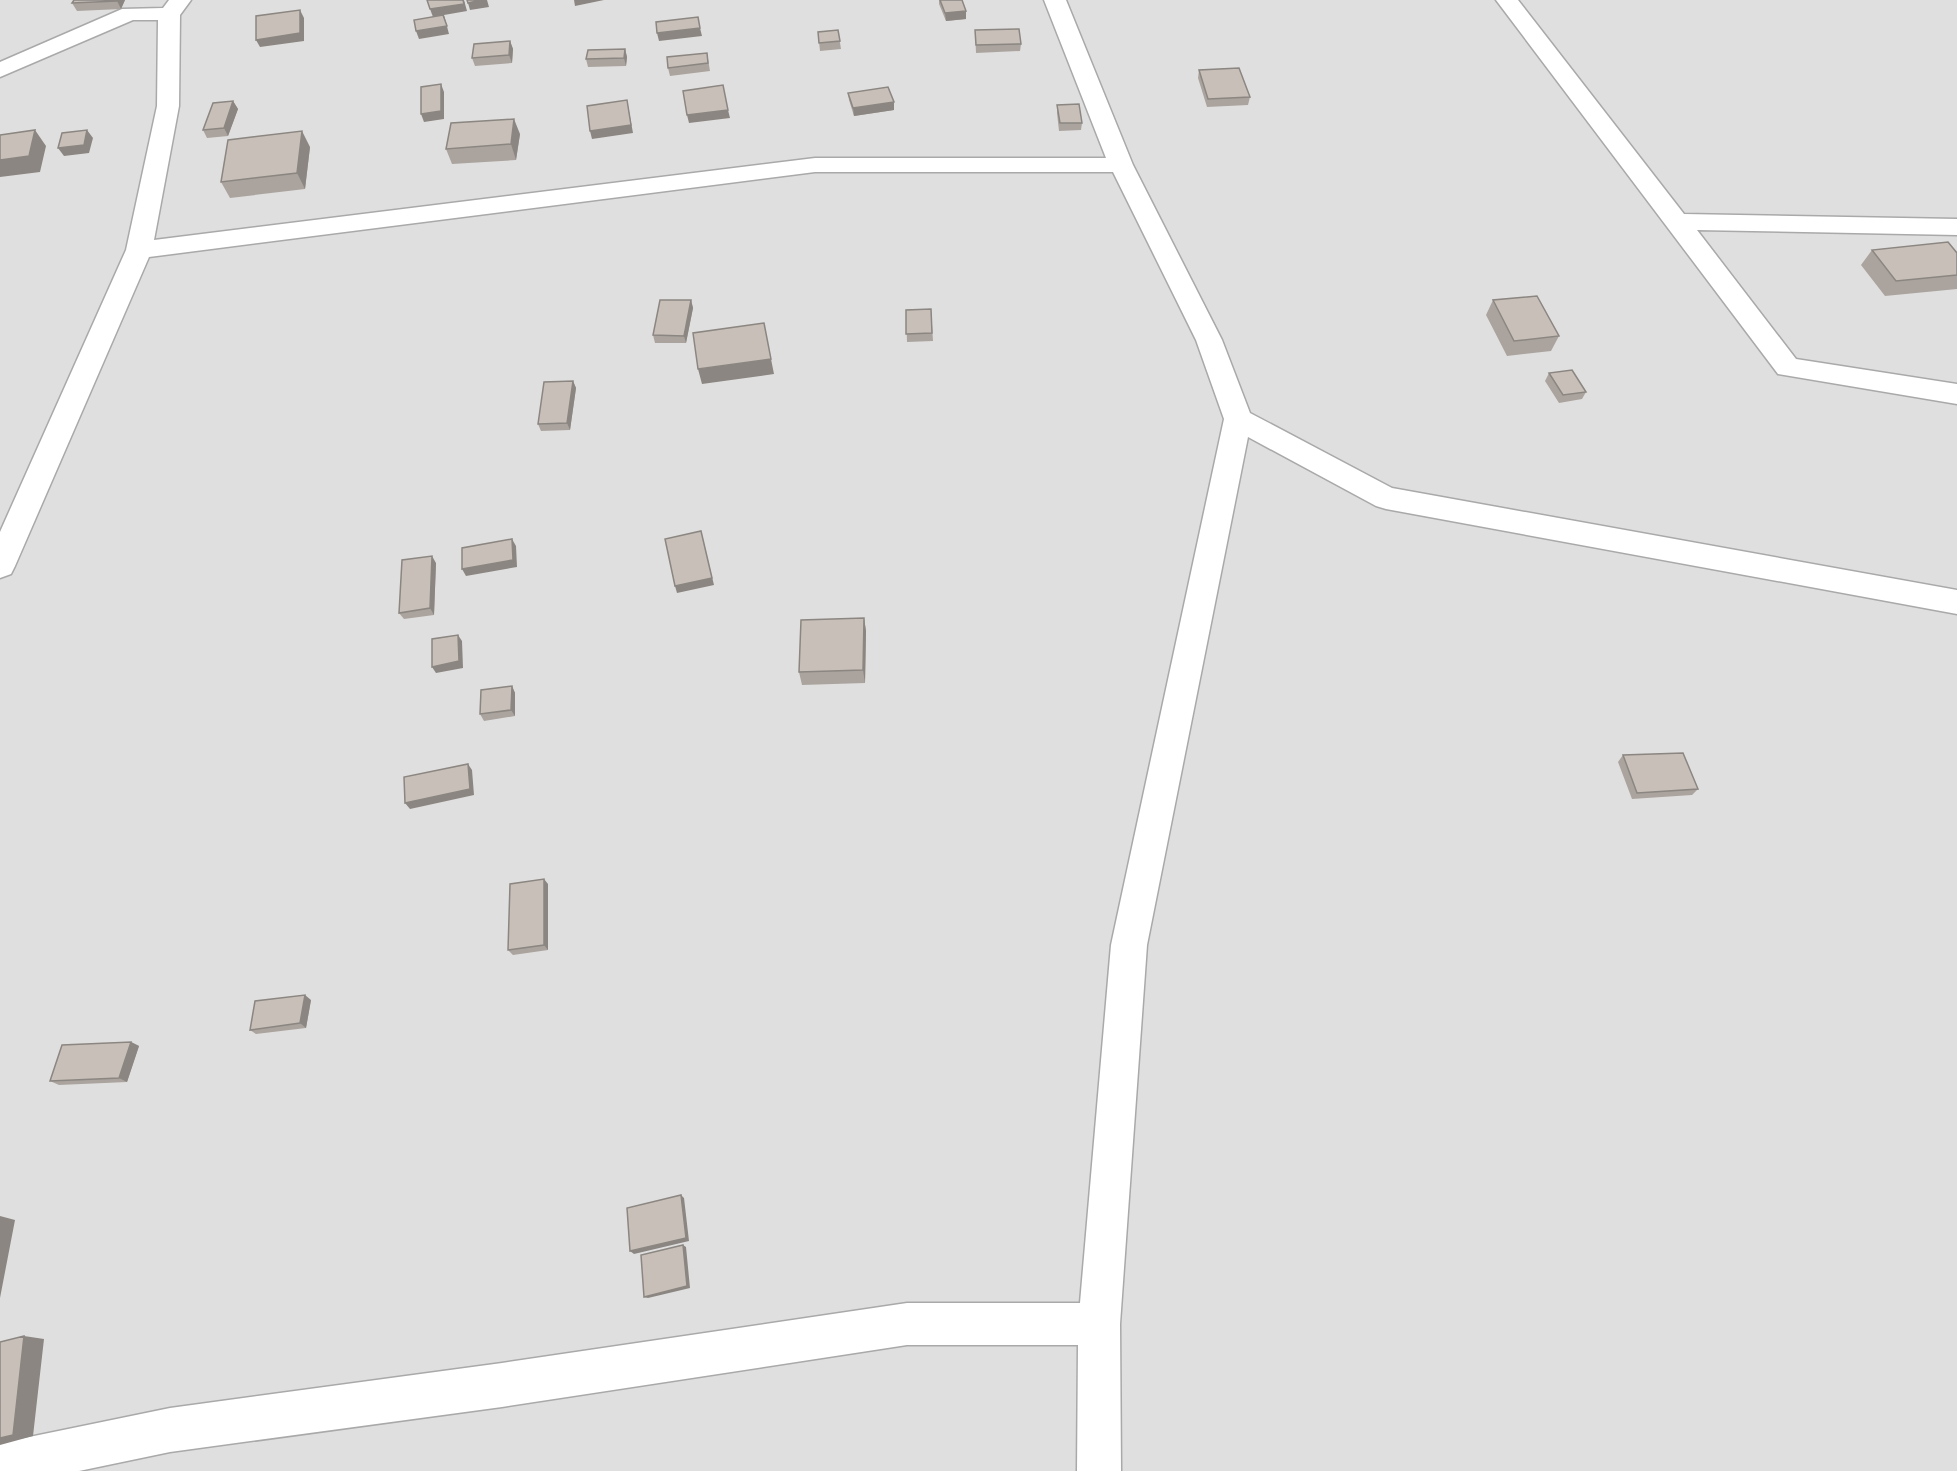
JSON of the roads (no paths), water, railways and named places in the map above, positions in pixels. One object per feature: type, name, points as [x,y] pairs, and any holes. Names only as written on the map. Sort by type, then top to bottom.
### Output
[{"type":"street","points":[[1055,0],[1121,165],[1209,340],[1238,419],[1129,945],[1099,1324],[1099,1471]]},
{"type":"street","points":[[1507,0],[1788,367],[1957,394]]},
{"type":"street","points":[[0,70],[130,14],[175,7],[168,106],[139,250],[0,566]]},
{"type":"street","points":[[139,250],[815,165],[1121,165]]},
{"type":"street","points":[[1678,222],[1957,227]]},
{"type":"street","points":[[1238,419],[1386,498],[1957,602]]},
{"type":"street","points":[[0,1465],[170,1430],[502,1385],[907,1324],[1099,1324]]}]
